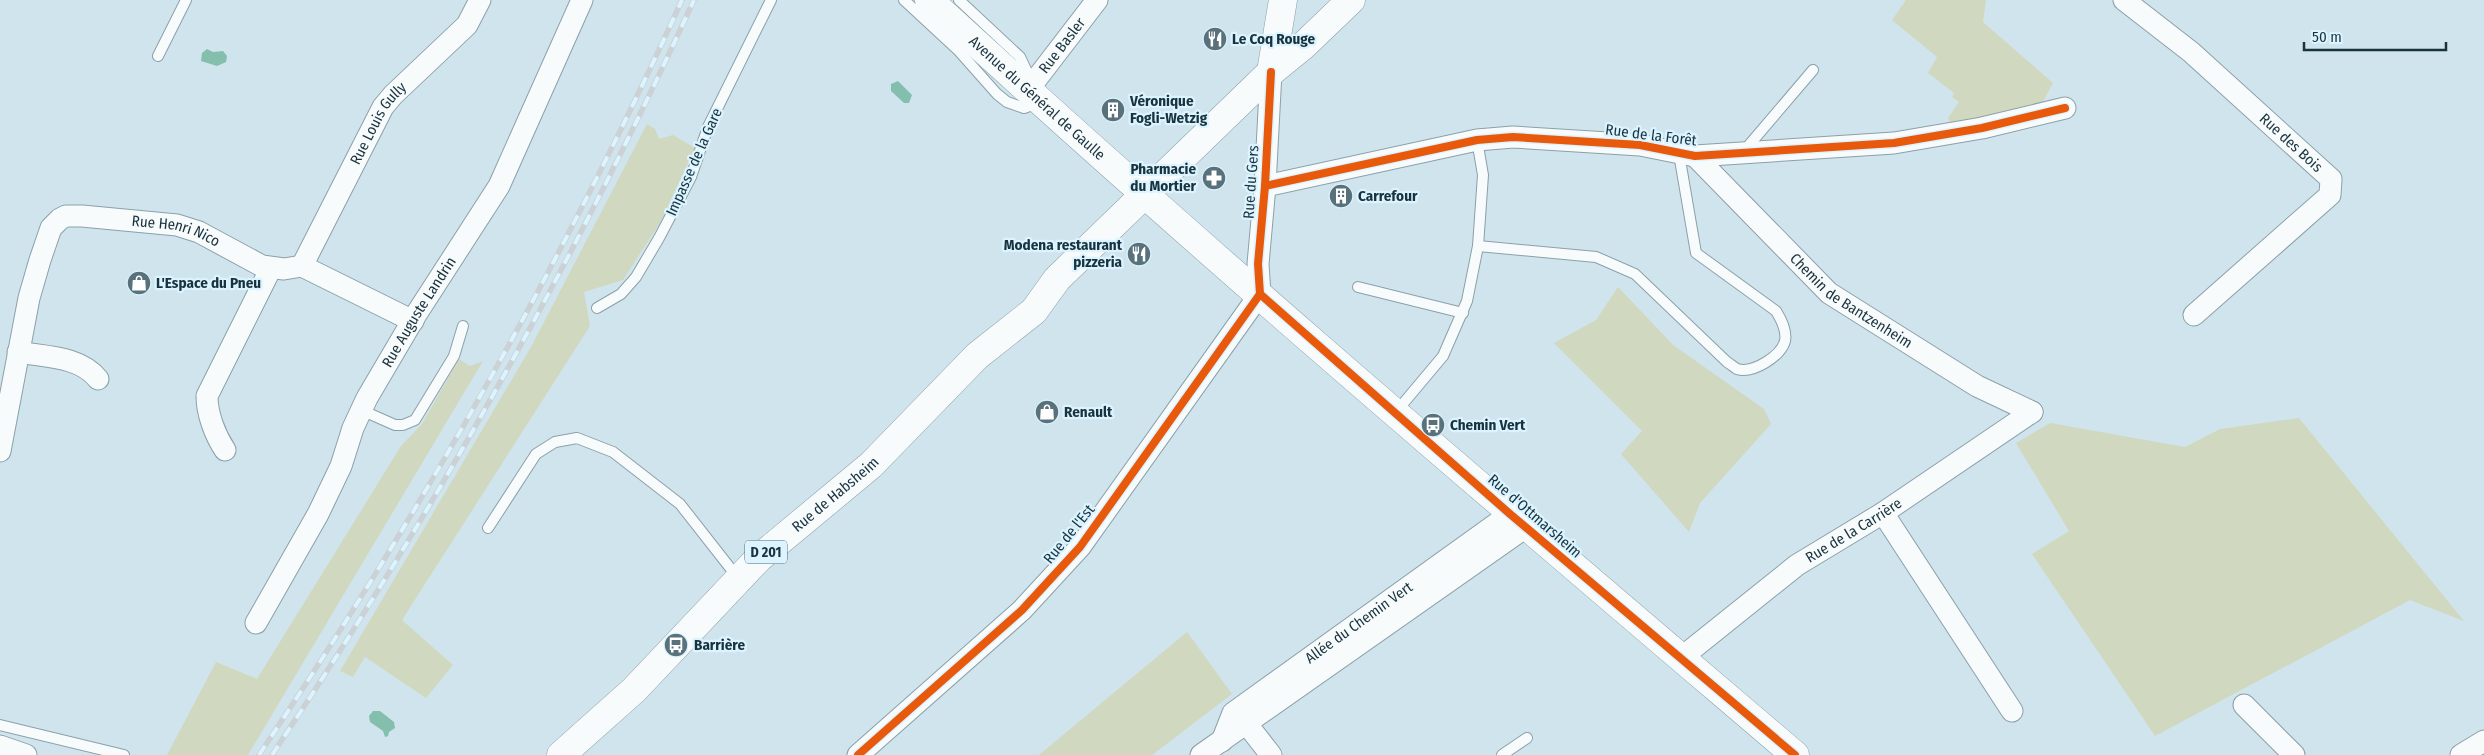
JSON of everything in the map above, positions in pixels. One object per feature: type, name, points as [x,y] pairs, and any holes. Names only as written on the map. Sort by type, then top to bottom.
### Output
[{"type":"main road","name":"Avenue du Général de Gaulle","points":[[929,0],[1145,196]]},
{"type":"main road","points":[[1271,72],[1283,0]]},
{"type":"main road","name":"D 201","points":[[1271,72],[1303,46],[1352,0]]},
{"type":"main road","name":"Rue de Habsheim","points":[[561,755],[634,690],[759,558],[871,464],[977,356],[1020,303],[1037,288],[1057,279],[1145,196],[1271,72]]},
{"type":"main road","name":"Rue d'Ottmarsheim","points":[[1145,196],[1518,520],[1795,755]]},
{"type":"street","name":"Rue Louis Gully","points":[[302,266],[383,107],[393,95],[467,26],[480,0]]},
{"type":"street","name":"Rue Auguste Landrin","points":[[256,623],[318,514],[341,466],[361,410],[413,321],[499,186],[582,0]]},
{"type":"street","name":"Rue Basler","points":[[1034,96],[1097,0]]},
{"type":"street","name":"Rue des Bois","points":[[2124,0],[2191,52],[2331,178],[2330,195],[2194,315]]},
{"type":"street","name":"Rue du Gers","points":[[1260,294],[1258,264],[1265,186],[1271,72]]},
{"type":"street","name":"Rue de la Forêt","points":[[1265,186],[1287,183],[1477,140],[1512,137],[1640,145],[1687,155],[1743,153],[1894,143],[1982,128],[2065,108]]},
{"type":"street","name":"Chemin de Bantzenheim","points":[[1687,155],[1829,293],[1977,386],[2032,412]]},
{"type":"street","name":"Rue Henri Nico","points":[[0,451],[29,298],[47,237],[54,224],[66,216],[82,216],[189,228],[271,268],[302,266]]},
{"type":"street","points":[[302,266],[413,321]]},
{"type":"street","points":[[225,450],[216,434],[208,410],[207,396],[271,268]]},
{"type":"street","name":"Rue de l'Est","points":[[858,755],[1022,610],[1080,547],[1260,294]]},
{"type":"street","points":[[18,352],[78,363],[91,370],[98,379]]},
{"type":"street","name":"Rue de la Carrière","points":[[1681,658],[1797,565],[1884,513],[2032,412]]},
{"type":"street","points":[[1884,513],[2012,711]]},
{"type":"street","name":"Allée du Chemin Vert","points":[[1202,755],[1518,520]]},
{"type":"street","name":"Allée du Chemin Vert","points":[[1222,741],[1233,712],[1518,520]]},
{"type":"street","points":[[2244,705],[2294,755]]},
{"type":"street","points":[[1246,723],[1270,755]]},
{"type":"street","points":[[2461,755],[2484,741]]},
{"type":"street","points":[[0,746],[26,755]]},
{"type":"lane","points":[[158,56],[186,0]]},
{"type":"lane","name":"Impasse de la Gare","points":[[597,308],[621,294],[636,277],[659,238],[691,177],[708,127],[771,0]]},
{"type":"lane","points":[[904,0],[958,50],[993,90],[1007,102],[1024,108],[1031,107],[1034,96],[1028,74],[1020,57],[959,0]]},
{"type":"lane","points":[[1743,153],[1813,70]]},
{"type":"lane","points":[[1395,413],[1443,356],[1467,301],[1478,246],[1483,175],[1477,140]]},
{"type":"lane","points":[[1478,246],[1596,257],[1635,274],[1733,366],[1738,369],[1748,369],[1764,363],[1780,350],[1784,341],[1781,320],[1776,311],[1696,254],[1687,155]]},
{"type":"lane","points":[[1358,287],[1463,313]]},
{"type":"lane","points":[[361,410],[395,425],[403,426],[415,420],[454,356],[463,326]]},
{"type":"lane","points":[[488,528],[536,454],[555,442],[577,438],[613,452],[680,504],[738,578]]},
{"type":"lane","points":[[0,725],[124,755]]},
{"type":"lane","points":[[1502,755],[1527,738]]},
{"type":"shaded area","points":[[1906,0],[1986,0],[1983,22],[2053,83],[2041,105],[1951,126],[1948,118],[1959,102],[1952,97],[1954,93],[1928,73],[1937,57],[1892,20]]},
{"type":"shaded area","points":[[207,49],[213,52],[223,51],[227,56],[226,62],[217,66],[201,61],[202,53]]},
{"type":"shaded area","points":[[898,81],[912,95],[909,103],[904,103],[891,91],[891,84]]},
{"type":"shaded area","points":[[647,124],[655,129],[659,139],[673,135],[695,148],[660,223],[623,280],[584,292],[590,326],[402,620],[453,665],[426,698],[365,657],[353,677],[340,671],[531,347]]},
{"type":"shaded area","points":[[1618,287],[1673,345],[1764,409],[1771,424],[1700,503],[1689,532],[1621,454],[1642,431],[1554,343],[1596,320]]},
{"type":"shaded area","points":[[459,359],[470,366],[483,361],[248,755],[167,755],[216,662],[257,679],[401,446],[422,424]]},
{"type":"shaded area","points":[[2299,418],[2464,621],[2410,600],[2155,736],[2032,554],[2069,531],[2016,443],[2050,423],[2185,447],[2220,429]]},
{"type":"shaded area","points":[[1187,632],[1232,694],[1152,755],[1039,755]]},
{"type":"shaded area","points":[[373,711],[380,711],[394,722],[395,728],[389,732],[388,736],[385,737],[383,731],[370,722],[369,716]]},
{"type":"railway","points":[[259,755],[376,573],[486,386],[588,195],[682,0]]},
{"type":"railway","points":[[272,755],[389,573],[498,386],[600,195],[694,0]]},
{"type":"cycle path","points":[[1260,294],[1258,264],[1265,186],[1271,72]]},
{"type":"cycle path","points":[[1265,186],[1477,140],[1513,137],[1640,145],[1695,156],[1894,143],[1982,128],[2065,108]]},
{"type":"cycle path","points":[[1260,294],[1510,514],[1795,755]]},
{"type":"cycle path","points":[[858,755],[1022,610],[1080,547],[1260,294]]},
{"type":"place","name":"Le Coq Rouge","points":[[1215,39]]},
{"type":"place","name":"Véronique Fogli-Wetzig","points":[[1113,110]]},
{"type":"place","name":"Pharmacie du Mortier","points":[[1214,178]]},
{"type":"place","name":"Carrefour","points":[[1341,196]]},
{"type":"place","name":"Modena restaurant pizzeria","points":[[1139,254]]},
{"type":"place","name":"L'Espace du Pneu","points":[[139,283]]},
{"type":"place","name":"Renault","points":[[1047,412]]},
{"type":"place","name":"Chemin Vert","points":[[1433,425]]},
{"type":"place","name":"Barrière","points":[[676,645]]}]
